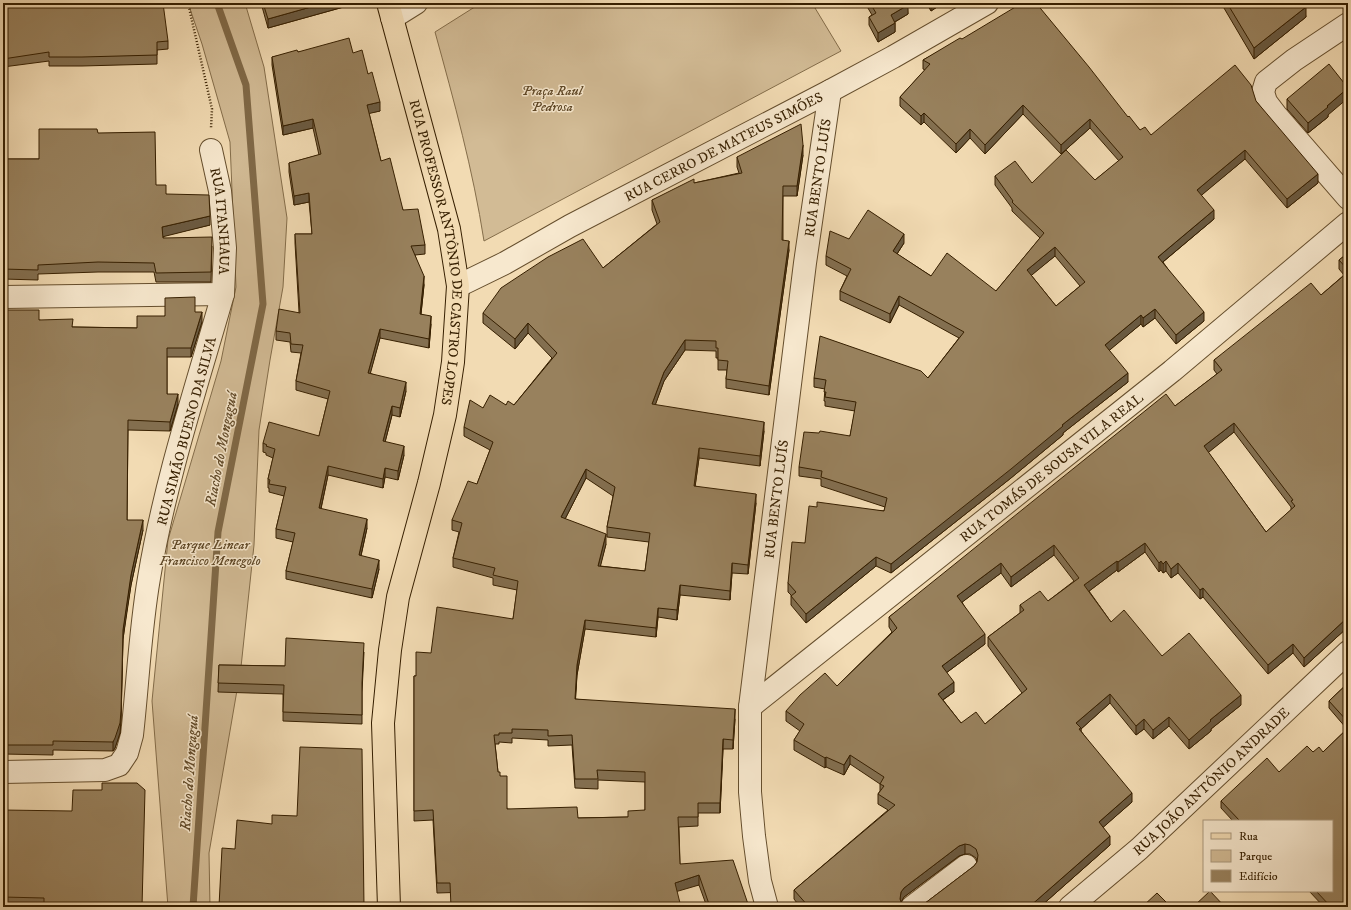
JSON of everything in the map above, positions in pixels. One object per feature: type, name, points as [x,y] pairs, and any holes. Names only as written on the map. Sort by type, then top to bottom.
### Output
[{"type":"main road","name":"RUA PROFESSOR ANTÔNIO DE CASTRO LOPES","points":[[389,907],[383,723],[390,650],[398,597],[429,483],[445,415],[453,362],[458,286],[449,230],[390,10]]},
{"type":"street","points":[[390,10],[416,3]]},
{"type":"street","name":"RUA CERRO DE MATEUS SIMÕES","points":[[458,286],[830,91],[933,35],[987,3]]},
{"type":"street","points":[[1348,24],[1294,60],[1266,82],[1263,92],[1266,102],[1276,115],[1348,198]]},
{"type":"street","name":"RUA BENTO LUÍS","points":[[767,907],[760,881],[750,792],[750,707],[804,270],[830,91]]},
{"type":"street","name":"RUA ITANHAUA","points":[[211,150],[220,192],[225,248],[223,294]]},
{"type":"street","name":"RUA TOMÁS DE SOUSA VILA REAL","points":[[750,707],[1172,371],[1348,223]]},
{"type":"street","points":[[3,298],[223,294]]},
{"type":"street","name":"RUA SIMÃO BUENO DA SILVA","points":[[3,772],[105,770],[120,765],[127,753],[132,734],[143,614],[149,576],[174,463],[223,294]]},
{"type":"street","name":"RUA JOÃO ANTÔNIO ANDRADE","points":[[1070,907],[1139,849],[1348,652]]},
{"type":"street","points":[[912,907],[966,866]]},
{"type":"path","points":[[188,3],[212,110],[211,150]]},
{"type":"green space","name":"Parque Linear Francisco Menegolo","points":[[188,3],[245,3],[264,67],[287,218],[283,287],[259,430],[254,545],[241,667],[209,853],[210,907],[168,907],[152,701],[168,540],[221,361],[236,287],[230,142],[202,44]]},
{"type":"green space","name":"Praça Raul Pedrosa","points":[[481,3],[812,3],[841,51],[484,241],[469,162],[435,32]]},
{"type":"building","points":[[3,3],[163,3],[168,41],[157,42],[157,55],[49,57],[49,52],[3,59]]},
{"type":"building","points":[[263,3],[325,3],[268,19]]},
{"type":"building","points":[[870,3],[907,3],[908,5],[891,15],[895,23],[878,33],[869,17],[876,13]]},
{"type":"building","points":[[1022,3],[1036,3],[1128,117],[1129,116],[1140,130],[1145,127],[1151,135],[1235,65],[1251,85],[1256,101],[1318,174],[1287,199],[1245,150],[1197,190],[1214,210],[1158,257],[1204,312],[1176,335],[1155,309],[1143,318],[1141,315],[1105,345],[1128,373],[1062,425],[1063,426],[1011,469],[891,564],[876,557],[806,614],[791,596],[796,592],[788,583],[792,542],[805,543],[809,506],[817,507],[817,502],[884,511],[887,498],[821,477],[822,471],[799,467],[804,432],[819,433],[820,431],[850,436],[856,402],[825,397],[826,392],[824,392],[826,380],[814,378],[820,336],[921,371],[928,378],[964,332],[899,296],[890,314],[840,291],[851,269],[826,256],[830,231],[849,239],[868,210],[904,234],[893,251],[931,276],[947,253],[996,291],[1044,233],[1012,202],[1013,201],[995,176],[1015,161],[1032,183],[1066,150],[1095,180],[1123,157],[1090,119],[1061,145],[1023,105],[985,145],[970,129],[956,144],[924,113],[921,116],[900,97],[930,64],[923,60],[960,38],[962,39]],"holes":[[[1055,247],[1085,282],[1056,306],[1027,270]]]},
{"type":"building","points":[[1227,3],[1303,3],[1306,7],[1254,48]]},
{"type":"building","points":[[349,38],[353,53],[362,50],[368,74],[372,72],[380,102],[367,105],[381,161],[390,158],[403,210],[418,209],[425,245],[411,246],[424,276],[420,314],[431,316],[429,339],[380,329],[368,373],[406,382],[400,408],[392,406],[383,441],[404,446],[398,471],[385,468],[383,479],[328,466],[319,508],[367,519],[359,555],[379,560],[372,589],[286,571],[295,533],[276,529],[286,487],[269,484],[270,480],[268,479],[275,449],[266,446],[267,445],[263,443],[269,422],[319,436],[330,391],[296,381],[303,345],[291,344],[290,333],[276,331],[279,309],[300,313],[295,234],[312,234],[309,193],[294,196],[289,163],[321,154],[313,119],[283,126],[272,57],[297,50],[298,52]]},
{"type":"building","points":[[1329,64],[1348,88],[1308,123],[1287,99]]},
{"type":"building","points":[[801,124],[803,145],[797,186],[783,186],[782,240],[789,241],[769,386],[726,379],[728,361],[718,360],[718,348],[716,348],[716,341],[685,340],[664,372],[652,404],[764,422],[760,456],[699,448],[694,486],[756,494],[748,565],[732,563],[730,591],[680,585],[677,610],[658,608],[656,628],[585,620],[577,665],[575,699],[735,709],[733,740],[723,739],[720,803],[698,803],[698,817],[678,817],[680,864],[733,860],[749,907],[710,907],[699,875],[675,883],[681,907],[451,907],[450,883],[437,883],[433,810],[414,811],[414,676],[416,676],[416,652],[431,653],[437,607],[513,619],[518,581],[493,575],[495,568],[453,558],[462,523],[452,520],[468,481],[477,484],[493,442],[464,427],[470,400],[483,408],[490,395],[506,405],[508,401],[514,405],[557,353],[528,323],[515,339],[483,313],[501,288],[548,257],[583,239],[603,268],[660,222],[652,200],[694,179],[694,183],[742,173],[737,157]],"holes":[[[586,469],[615,487],[607,527],[650,533],[645,571],[598,566],[606,534],[561,517]],[[512,729],[548,730],[548,736],[572,735],[575,779],[598,779],[597,770],[645,772],[645,810],[628,811],[628,817],[578,818],[577,807],[507,809],[507,776],[500,776],[500,772],[498,772],[494,735],[499,735],[499,733],[512,733]]]},
{"type":"building","points":[[39,129],[97,129],[98,133],[155,132],[156,185],[166,185],[166,194],[209,195],[210,216],[162,227],[163,238],[212,237],[211,272],[156,273],[154,263],[98,262],[38,265],[38,270],[3,269],[3,159],[39,159]]},
{"type":"building","points":[[1348,253],[1348,270],[1339,260]]},
{"type":"building","points":[[1348,272],[1348,617],[1304,658],[1293,644],[1268,665],[1203,588],[1200,590],[1178,563],[1171,569],[1166,561],[1163,564],[1161,561],[1159,563],[1145,543],[1084,585],[1111,622],[1124,610],[1162,656],[1189,633],[1241,695],[1210,720],[1211,721],[1189,740],[1169,717],[1153,730],[1144,719],[1136,726],[1110,694],[1076,723],[1081,728],[1079,729],[1132,793],[1099,822],[1110,836],[1029,907],[920,907],[974,866],[977,862],[978,855],[976,849],[965,844],[959,846],[904,888],[901,892],[900,899],[902,905],[905,907],[809,907],[794,890],[895,805],[878,794],[884,786],[880,784],[884,777],[850,755],[844,765],[826,757],[825,758],[794,740],[804,724],[786,711],[800,695],[825,673],[837,686],[897,628],[889,617],[1166,394],[1175,406],[1222,370],[1214,360],[1311,283],[1321,295]],"holes":[[[1234,423],[1293,500],[1291,501],[1295,506],[1266,532],[1204,446]],[[1054,545],[1079,578],[1048,601],[1040,591],[1020,605],[1024,610],[988,637],[1027,689],[985,724],[976,712],[961,723],[938,694],[954,682],[942,666],[985,634],[957,596],[1001,563],[1011,577]]]},
{"type":"building","points":[[195,297],[195,312],[202,312],[191,348],[167,348],[167,394],[178,394],[170,422],[128,420],[127,520],[143,520],[131,575],[123,630],[121,711],[120,723],[115,738],[113,742],[53,741],[53,745],[3,745],[3,310],[39,310],[39,320],[73,319],[72,327],[137,328],[137,316],[165,316],[165,298]]},
{"type":"building","points":[[286,638],[364,643],[362,715],[283,712],[284,685],[218,683],[219,665],[285,666]]},
{"type":"building","points":[[1348,683],[1348,722],[1329,701]]},
{"type":"building","points":[[1348,728],[1348,905],[1346,904],[1343,907],[1331,907],[1317,892],[1333,892],[1333,820],[1239,820],[1221,801],[1267,758],[1279,772],[1307,746],[1313,752],[1319,747],[1323,752]]},
{"type":"building","points":[[300,747],[362,749],[364,907],[219,906],[222,848],[235,849],[237,820],[272,824],[272,815],[297,816]]},
{"type":"building","points":[[102,783],[137,783],[145,790],[142,907],[44,907],[44,898],[3,897],[3,810],[72,811],[73,790],[102,790]]},
{"type":"building","points":[[1209,892],[1211,892],[1225,907],[1193,907]]},
{"type":"building","points":[[1157,893],[1171,907],[1142,907]]},
{"type":"waterway","name":"Riacho do Mongaguá","points":[[193,907],[218,532],[263,304],[246,85],[217,3]]}]
